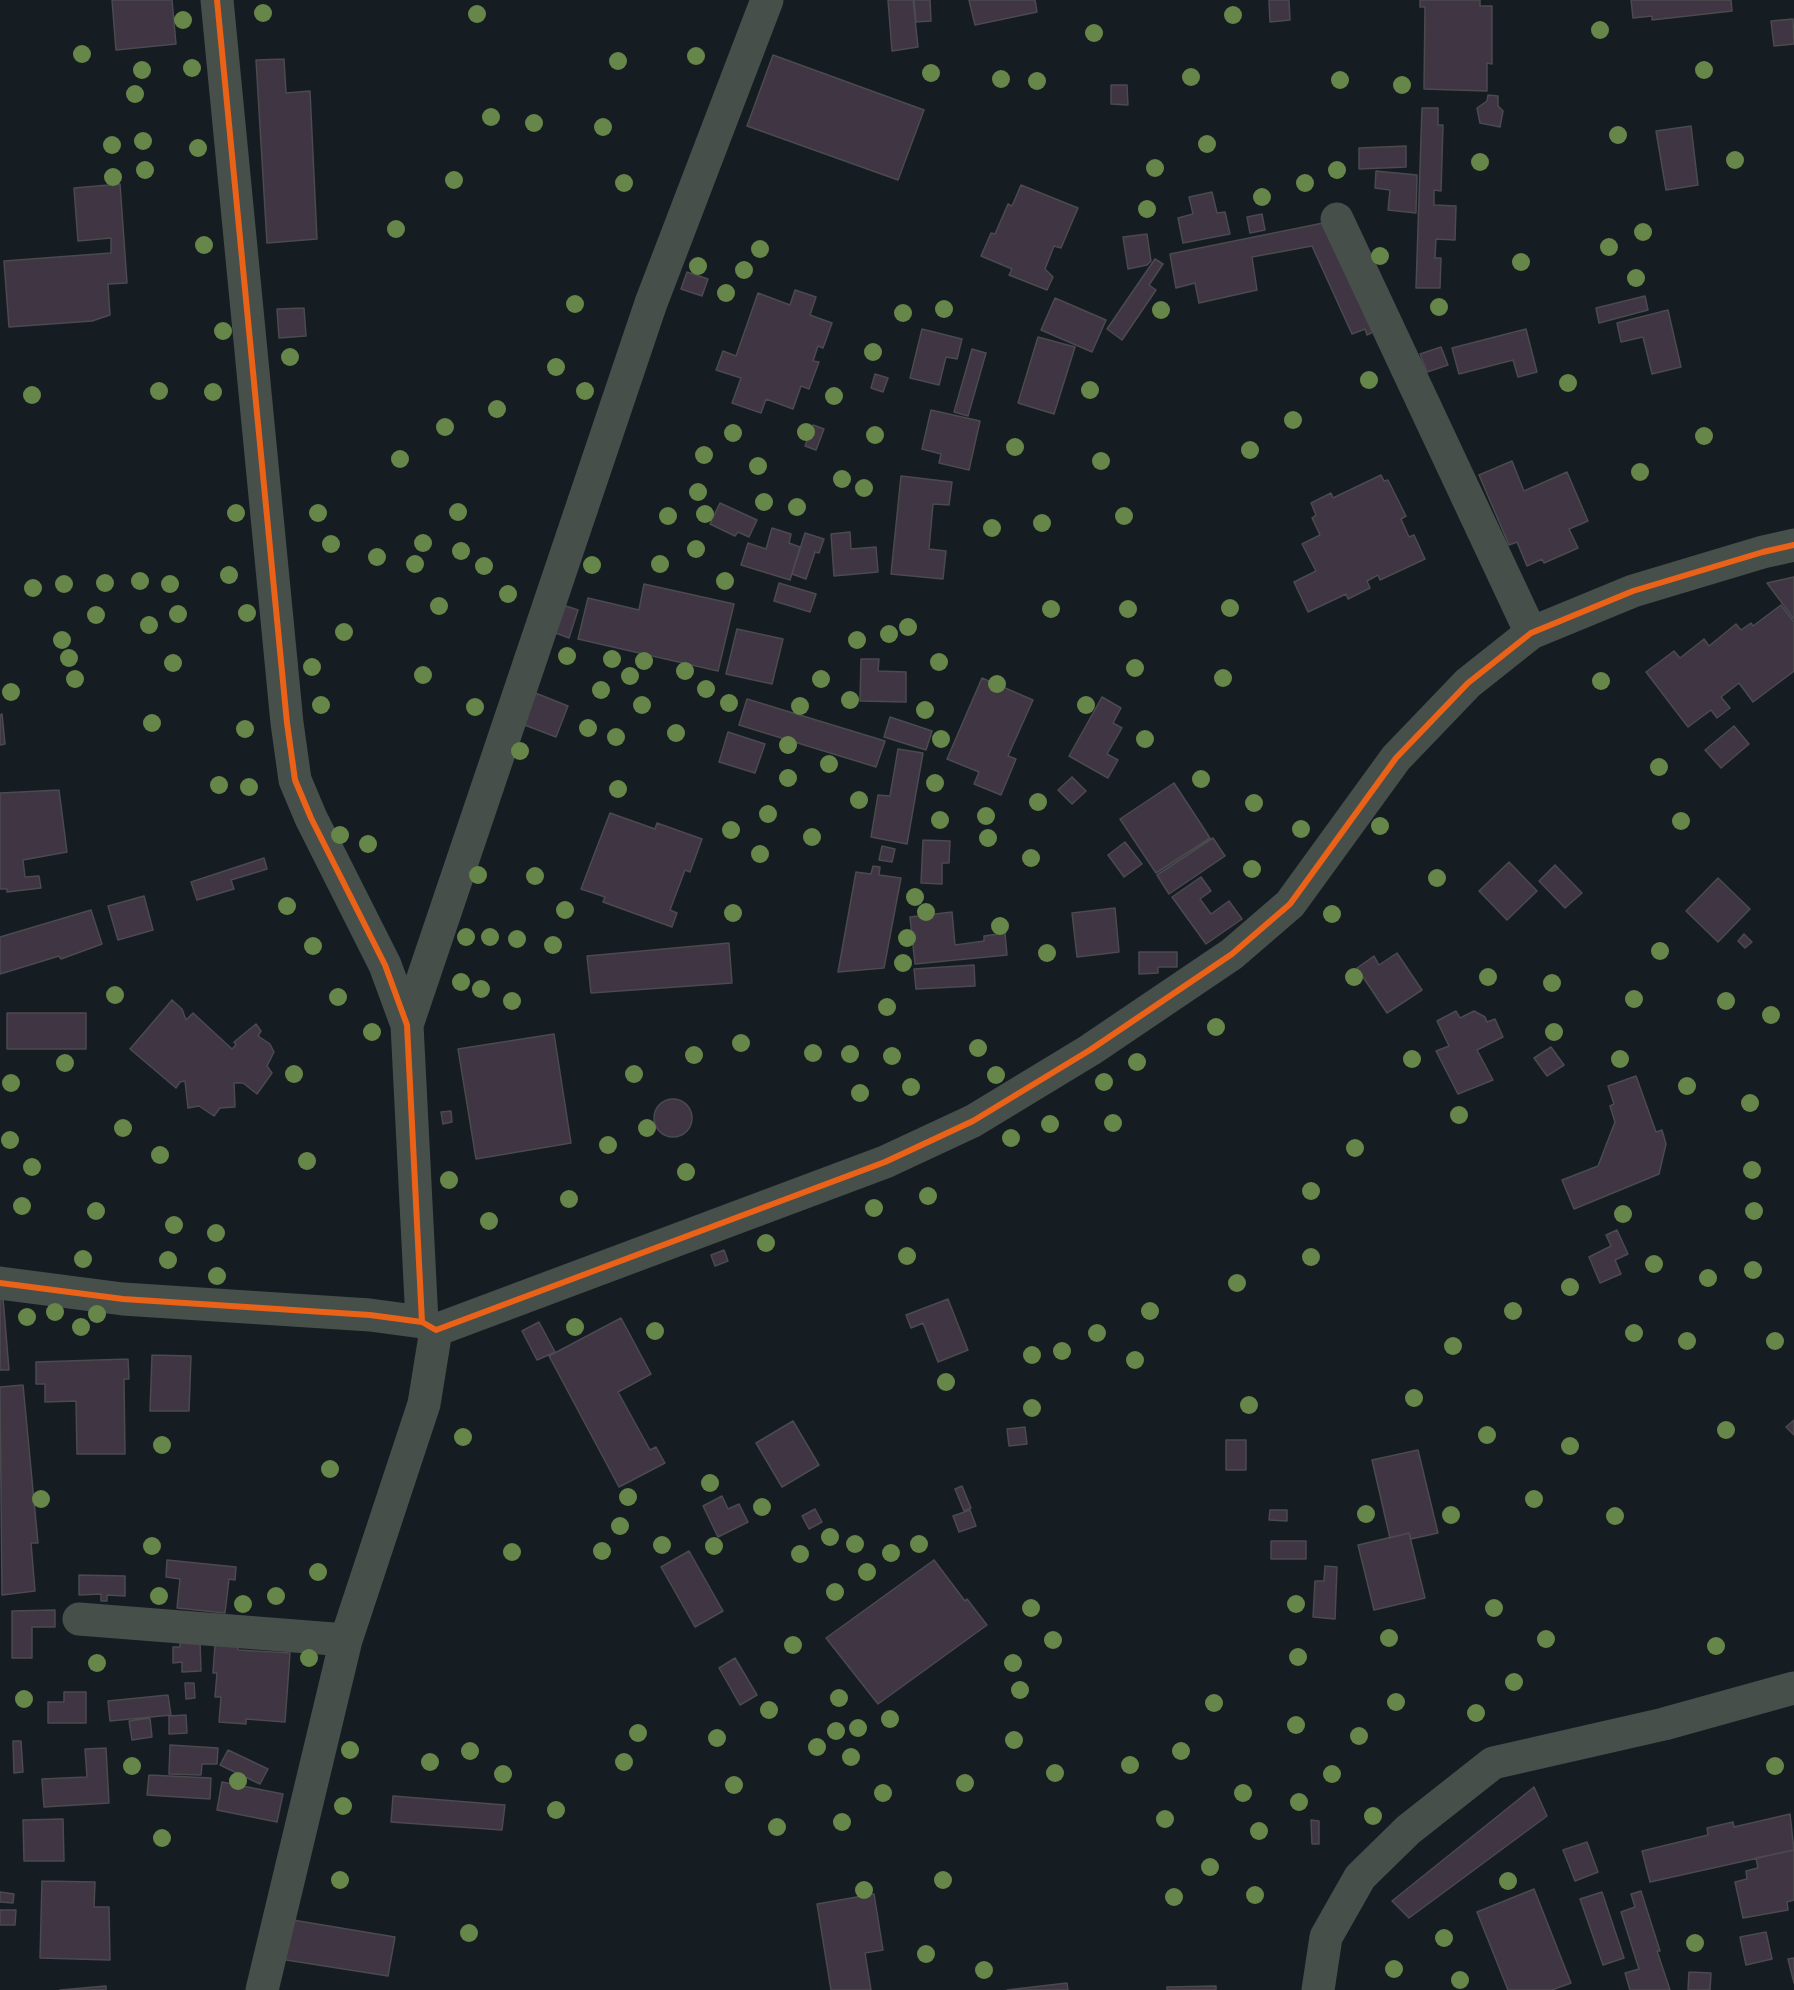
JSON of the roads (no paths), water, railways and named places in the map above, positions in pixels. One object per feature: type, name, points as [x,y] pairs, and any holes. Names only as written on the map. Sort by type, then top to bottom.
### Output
[{"type":"street","points":[[217,0],[285,711],[295,780],[311,818],[386,965],[407,1025],[429,1326],[424,1404],[346,1640],[262,1990]]},
{"type":"street","points":[[407,1025],[651,303],[767,0]]},
{"type":"street","points":[[1336,219],[1531,633]]},
{"type":"street","points":[[0,1283],[123,1299],[370,1315],[429,1326],[885,1162],[973,1121],[1090,1050],[1232,954],[1290,904],[1396,758],[1468,683],[1531,633],[1633,591],[1794,545]]},
{"type":"street","points":[[79,1619],[346,1640]]},
{"type":"street","points":[[1318,1990],[1326,1937],[1360,1877],[1408,1830],[1493,1763],[1664,1724],[1794,1688]]}]
